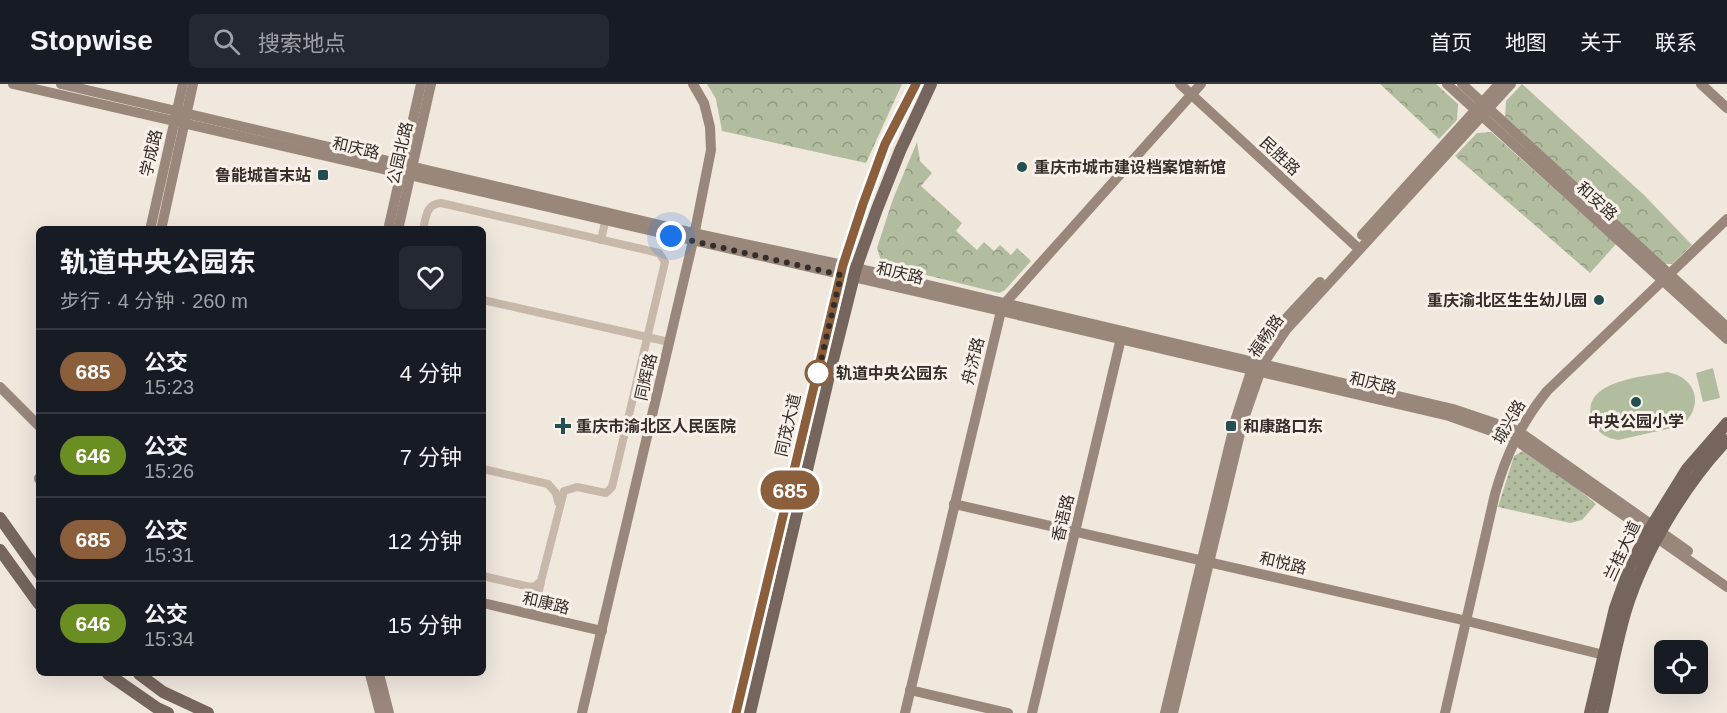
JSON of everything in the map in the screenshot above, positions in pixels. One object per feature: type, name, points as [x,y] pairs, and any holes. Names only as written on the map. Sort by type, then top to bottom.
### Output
[{"type":"main road","name":"同茂大道","points":[[736,713],[842,270],[885,144],[916,84]]},
{"type":"main road","name":"同茂大道","points":[[750,713],[855,273],[900,151],[931,84]]},
{"type":"main road","name":"兰桂大道","points":[[1602,713],[1626,610],[1655,532],[1687,469],[1727,423]]},
{"type":"main road","name":"兰桂大道","points":[[1590,713],[1615,608],[1630,566],[1696,477],[1727,440]]},
{"type":"main road","points":[[0,518],[36,569]]},
{"type":"main road","points":[[0,550],[36,600]]},
{"type":"main road","points":[[111,676],[168,713]]},
{"type":"main road","points":[[142,676],[163,692],[208,713]]},
{"type":"street","name":"和庆路","points":[[13,84],[178,123],[407,170]]},
{"type":"street","name":"和庆路","points":[[61,84],[407,170],[1257,367],[1516,435],[1727,579]]},
{"type":"street","name":"学成路","points":[[181,112],[183,84]]},
{"type":"street","name":"学成路","points":[[151,226],[181,112],[193,84]]},
{"type":"street","name":"公园北路","points":[[399,226],[422,84]]},
{"type":"street","name":"公园北路","points":[[389,226],[431,84]]},
{"type":"street","name":"同辉路","points":[[582,713],[694,237],[711,150],[704,103],[693,84]]},
{"type":"street","name":"民胜路","points":[[1180,84],[1357,247]]},
{"type":"street","name":"舟济路","points":[[904,713],[1003,307],[1201,84]]},
{"type":"street","name":"和安路","points":[[1447,84],[1482,110],[1666,278],[1727,339]]},
{"type":"street","name":"和安路","points":[[1462,84],[1482,110]]},
{"type":"street","name":"福畅路","points":[[1482,110],[1499,84]]},
{"type":"street","name":"福畅路","points":[[1173,713],[1236,418],[1257,367],[1279,326],[1357,247],[1482,110],[1511,84]]},
{"type":"street","points":[[1701,84],[1727,108]]},
{"type":"street","name":"学成路","points":[[162,226],[178,123]]},
{"type":"street","points":[[424,226],[429,209],[432,205],[441,203],[659,253],[665,262],[612,487],[606,493],[577,487],[567,489],[561,495],[533,615]]},
{"type":"street","points":[[601,240],[606,216]]},
{"type":"street","name":"城兴路","points":[[1445,713],[1495,495],[1502,469],[1516,435],[1547,391],[1727,219]]},
{"type":"street","name":"和安路","points":[[1666,278],[1727,327]]},
{"type":"street","points":[[486,301],[669,342]]},
{"type":"street","name":"香语路","points":[[1032,713],[1122,335]]},
{"type":"street","points":[[0,387],[36,423]]},
{"type":"street","points":[[486,470],[548,484],[556,493],[559,507]]},
{"type":"street","name":"和悦路","points":[[954,504],[1206,560],[1604,655]]},
{"type":"street","name":"和庆路","points":[[1655,532],[1727,587]]},
{"type":"street","name":"福畅路","points":[[1165,713],[1206,560]]},
{"type":"street","points":[[486,577],[530,587],[541,581]]},
{"type":"street","name":"和康路","points":[[486,604],[602,631]]},
{"type":"street","points":[[371,676],[380,713]]},
{"type":"street","points":[[380,676],[389,713]]},
{"type":"street","points":[[910,690],[1008,713]]},
{"type":"green space","points":[[707,84],[902,84],[866,163],[722,131],[716,99]]},
{"type":"green space","points":[[1380,84],[1436,84],[1458,104],[1457,120],[1439,139]]},
{"type":"green space","points":[[1522,84],[1644,195],[1692,245],[1672,264],[1662,264],[1505,118],[1506,101]]},
{"type":"green space","points":[[1491,132],[1616,244],[1590,273],[1455,156],[1477,133]]},
{"type":"green space","points":[[917,142],[920,161],[932,173],[921,186],[962,223],[956,231],[977,250],[984,242],[994,251],[1000,245],[1011,255],[1017,248],[1031,261],[1005,290],[999,293],[882,264],[877,248],[893,199]]},
{"type":"green space","points":[[1713,368],[1720,398],[1703,402],[1696,373]]},
{"type":"green space","points":[[1667,372],[1685,380],[1691,386],[1694,394],[1693,410],[1681,426],[1618,440],[1606,436],[1597,429],[1593,422],[1591,408],[1594,398],[1603,389],[1628,379]]},
{"type":"green space","points":[[1523,451],[1573,485],[1596,504],[1582,520],[1570,523],[1498,507],[1514,456]]},
{"type":"bus line","name":"685","points":[[736,713],[843,265],[885,144],[916,84]]},
{"type":"place","name":"重庆市城市建设档案馆新馆","points":[[1022,167]]},
{"type":"place","name":"鲁能城首末站","points":[[323,175]]},
{"type":"place","name":"重庆渝北区生生幼儿园","points":[[1599,300]]},
{"type":"place","name":"轨道中央公园东","points":[[818,373]]},
{"type":"place","name":"中央公园小学","points":[[1636,402]]},
{"type":"place","name":"重庆市渝北区人民医院","points":[[563,426]]},
{"type":"place","name":"和康路口东","points":[[1231,426]]},
{"type":"route","points":[[671,236],[841,275],[818,373]]}]
